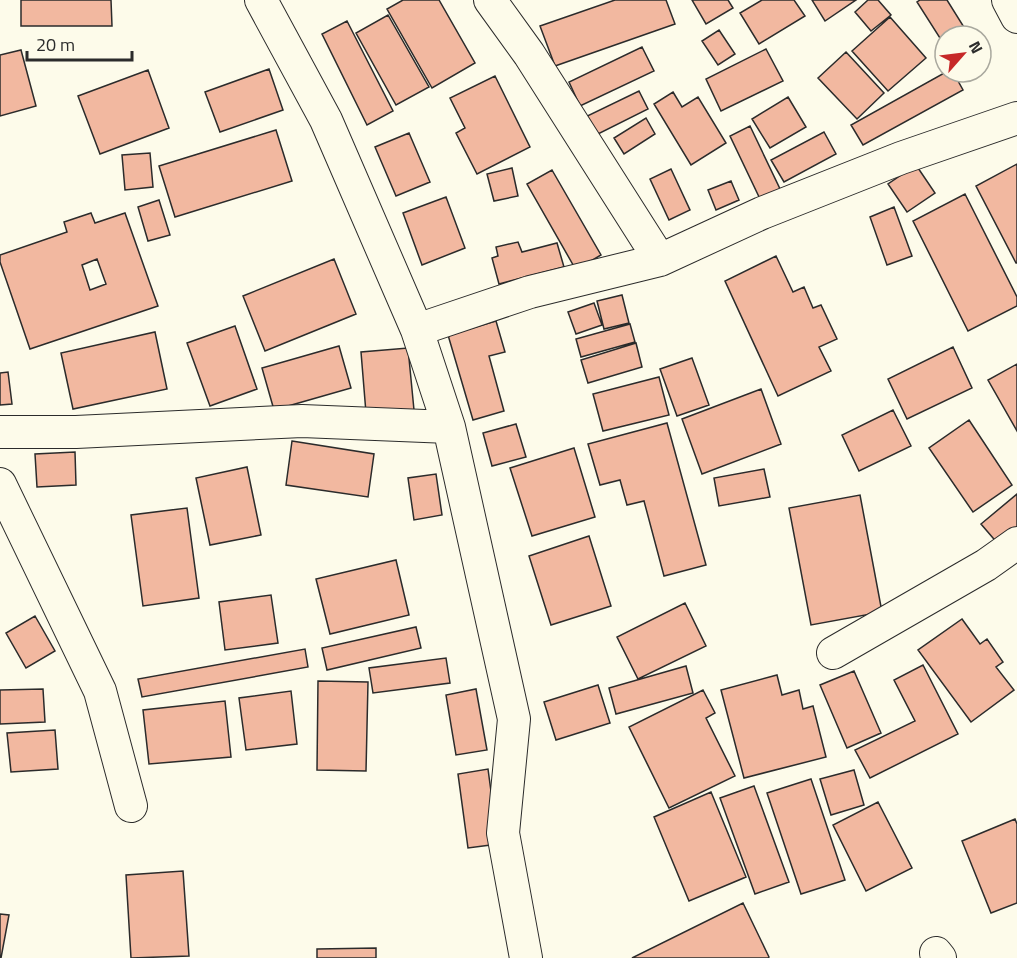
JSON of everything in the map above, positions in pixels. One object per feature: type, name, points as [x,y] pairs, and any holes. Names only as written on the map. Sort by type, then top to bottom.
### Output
[{"type":"street","points":[[261,0],[326,120],[417,330],[449,427],[514,719],[502,833],[526,958]]},
{"type":"street","points":[[490,0],[529,54],[660,260]]},
{"type":"street","points":[[417,330],[530,292],[660,260],[762,213],[901,158],[1017,118]]},
{"type":"street","points":[[0,432],[76,432],[302,421],[449,427]]},
{"type":"street","points":[[0,484],[100,691],[131,806]]},
{"type":"street","points":[[833,653],[986,565],[1017,543]]},
{"type":"building","points":[[21,0],[111,0],[112,26],[21,26]]},
{"type":"building","points":[[403,0],[439,0],[475,63],[432,88],[387,9]]},
{"type":"building","points":[[615,0],[666,0],[675,24],[555,66],[540,26]]},
{"type":"building","points":[[692,0],[728,0],[733,8],[706,24]]},
{"type":"building","points":[[762,0],[794,0],[805,16],[759,44],[740,13]]},
{"type":"building","points":[[812,0],[856,0],[825,21]]},
{"type":"building","points":[[868,0],[878,0],[891,15],[871,31],[855,12]]},
{"type":"building","points":[[947,0],[962,24],[933,24],[933,27],[917,2]]},
{"type":"building","points":[[388,15],[429,87],[396,105],[356,33]]},
{"type":"building","points":[[890,17],[926,58],[888,91],[852,51]]},
{"type":"building","points":[[347,21],[393,111],[367,125],[322,34]]},
{"type":"building","points":[[719,30],[735,54],[718,65],[702,41]]},
{"type":"building","points":[[642,47],[654,71],[580,106],[569,82]]},
{"type":"building","points":[[766,49],[783,81],[721,111],[706,79]]},
{"type":"building","points":[[21,50],[36,106],[0,116],[0,55]]},
{"type":"building","points":[[846,52],[884,93],[857,119],[818,78]]},
{"type":"building","points":[[269,69],[283,110],[220,132],[205,92]]},
{"type":"building","points":[[148,70],[169,128],[100,154],[78,96]]},
{"type":"building","points":[[495,76],[530,147],[477,174],[456,133],[465,128],[450,98]]},
{"type":"building","points":[[933,79],[933,84],[960,84],[963,90],[863,145],[851,125]]},
{"type":"building","points":[[639,91],[648,109],[590,138],[581,119]]},
{"type":"building","points":[[673,92],[682,107],[698,97],[726,143],[691,165],[654,104]]},
{"type":"building","points":[[788,97],[806,127],[770,148],[752,119]]},
{"type":"building","points":[[646,118],[655,134],[624,154],[614,138]]},
{"type":"building","points":[[750,126],[781,191],[761,201],[730,136]]},
{"type":"building","points":[[276,130],[292,181],[175,217],[159,166]]},
{"type":"building","points":[[824,132],[836,154],[784,182],[771,160]]},
{"type":"building","points":[[409,133],[430,182],[396,196],[375,147]]},
{"type":"building","points":[[150,153],[153,187],[125,190],[122,155]]},
{"type":"building","points":[[1017,164],[1017,263],[1016,263],[976,186]]},
{"type":"building","points":[[916,165],[935,193],[907,212],[888,184]]},
{"type":"building","points":[[512,168],[518,196],[494,201],[487,174]]},
{"type":"building","points":[[671,169],[690,210],[669,220],[650,179]]},
{"type":"building","points":[[552,170],[601,255],[576,270],[527,184]]},
{"type":"building","points":[[731,181],[739,200],[716,210],[708,190]]},
{"type":"building","points":[[965,194],[1017,297],[1017,306],[968,331],[913,221]]},
{"type":"building","points":[[446,197],[465,248],[422,265],[403,213]]},
{"type":"building","points":[[159,200],[170,235],[148,241],[138,207]]},
{"type":"building","points":[[894,207],[912,256],[887,265],[870,217]]},
{"type":"building","points":[[91,213],[95,223],[125,213],[158,306],[30,349],[0,262],[0,255],[67,232],[64,222]],"holes":[[[97,259],[106,284],[90,290],[82,265]]]},
{"type":"building","points":[[518,242],[522,252],[557,243],[564,267],[499,284],[492,258],[498,256],[496,247]]},
{"type":"building","points":[[776,256],[793,292],[804,287],[813,308],[821,305],[837,339],[819,347],[831,371],[778,396],[725,281]]},
{"type":"building","points":[[334,259],[356,314],[265,351],[243,296]]},
{"type":"building","points":[[622,295],[629,323],[604,329],[597,301]]},
{"type":"building","points":[[594,303],[602,325],[576,334],[568,312]]},
{"type":"building","points":[[496,321],[505,352],[489,356],[504,411],[473,420],[448,335]]},
{"type":"building","points":[[630,324],[635,342],[581,357],[576,339]]},
{"type":"building","points":[[235,326],[257,389],[210,406],[187,343]]},
{"type":"building","points":[[155,332],[167,389],[73,409],[61,353]]},
{"type":"building","points":[[636,343],[642,367],[588,383],[581,360]]},
{"type":"building","points":[[339,346],[351,388],[274,410],[262,368]]},
{"type":"building","points":[[953,347],[972,388],[907,419],[888,379]]},
{"type":"building","points":[[408,348],[414,410],[366,413],[361,352]]},
{"type":"building","points":[[692,358],[709,405],[677,416],[660,369]]},
{"type":"building","points":[[1017,364],[1017,431],[988,380]]},
{"type":"building","points":[[8,372],[12,404],[0,405],[0,373]]},
{"type":"building","points":[[659,377],[669,415],[603,431],[593,394]]},
{"type":"building","points":[[761,389],[781,444],[702,474],[682,419]]},
{"type":"building","points":[[893,410],[911,446],[859,471],[842,435]]},
{"type":"building","points":[[969,420],[1012,485],[973,512],[929,448]]},
{"type":"building","points":[[667,423],[706,565],[664,576],[644,501],[627,505],[620,480],[600,485],[588,444]]},
{"type":"building","points":[[516,424],[526,457],[492,466],[483,433]]},
{"type":"building","points":[[292,441],[374,454],[368,497],[286,485]]},
{"type":"building","points":[[574,448],[595,517],[532,536],[510,468]]},
{"type":"building","points":[[75,452],[76,485],[37,487],[35,454]]},
{"type":"building","points":[[247,467],[261,535],[210,545],[196,478]]},
{"type":"building","points":[[764,469],[770,497],[719,506],[714,478]]},
{"type":"building","points":[[436,474],[442,515],[414,520],[408,478]]},
{"type":"building","points":[[1017,494],[1017,530],[999,545],[981,524]]},
{"type":"building","points":[[860,495],[882,612],[811,625],[789,508]]},
{"type":"building","points":[[187,508],[199,598],[143,606],[131,515]]},
{"type":"building","points":[[589,536],[611,606],[551,625],[529,556]]},
{"type":"building","points":[[396,560],[409,615],[330,634],[316,579]]},
{"type":"building","points":[[271,595],[278,643],[225,650],[219,602]]},
{"type":"building","points":[[685,603],[706,646],[638,679],[617,637]]},
{"type":"building","points":[[35,616],[55,651],[26,668],[6,633]]},
{"type":"building","points":[[962,619],[980,644],[987,639],[1003,662],[996,667],[1014,690],[971,722],[918,650]]},
{"type":"building","points":[[416,627],[421,648],[327,670],[322,648]]},
{"type":"building","points":[[305,649],[308,667],[142,697],[138,679]]},
{"type":"building","points":[[446,658],[450,683],[373,693],[369,668]]},
{"type":"building","points":[[923,665],[958,734],[870,778],[855,750],[915,721],[894,680]]},
{"type":"building","points":[[686,666],[693,693],[616,714],[609,688]]},
{"type":"building","points":[[854,671],[881,733],[847,748],[820,685]]},
{"type":"building","points":[[777,675],[782,695],[799,690],[803,709],[813,706],[826,757],[744,778],[721,690]]},
{"type":"building","points":[[318,681],[368,682],[366,771],[317,770]]},
{"type":"building","points":[[598,685],[610,723],[556,740],[544,702]]},
{"type":"building","points":[[43,689],[45,722],[0,724],[0,690]]},
{"type":"building","points":[[476,689],[487,750],[456,755],[446,695]]},
{"type":"building","points":[[703,690],[715,713],[706,718],[735,776],[669,808],[629,727]]},
{"type":"building","points":[[291,691],[297,744],[246,750],[239,698]]},
{"type":"building","points":[[225,701],[231,757],[149,764],[143,710]]},
{"type":"building","points":[[55,730],[58,769],[11,772],[7,733]]},
{"type":"building","points":[[488,769],[498,844],[468,848],[458,774]]},
{"type":"building","points":[[854,770],[864,805],[831,815],[820,779]]},
{"type":"building","points":[[811,779],[845,880],[801,894],[767,793]]},
{"type":"building","points":[[754,786],[789,882],[755,894],[720,798]]},
{"type":"building","points":[[711,792],[746,877],[689,901],[654,817]]},
{"type":"building","points":[[878,802],[912,868],[866,891],[833,825]]},
{"type":"building","points":[[1015,819],[1017,824],[1017,903],[991,913],[962,841]]},
{"type":"building","points":[[183,871],[189,956],[131,958],[126,875]]},
{"type":"building","points":[[743,903],[768,958],[632,958]]},
{"type":"building","points":[[0,914],[9,915],[1,958],[0,958]]},
{"type":"building","points":[[376,948],[376,958],[317,958],[317,949]]}]
